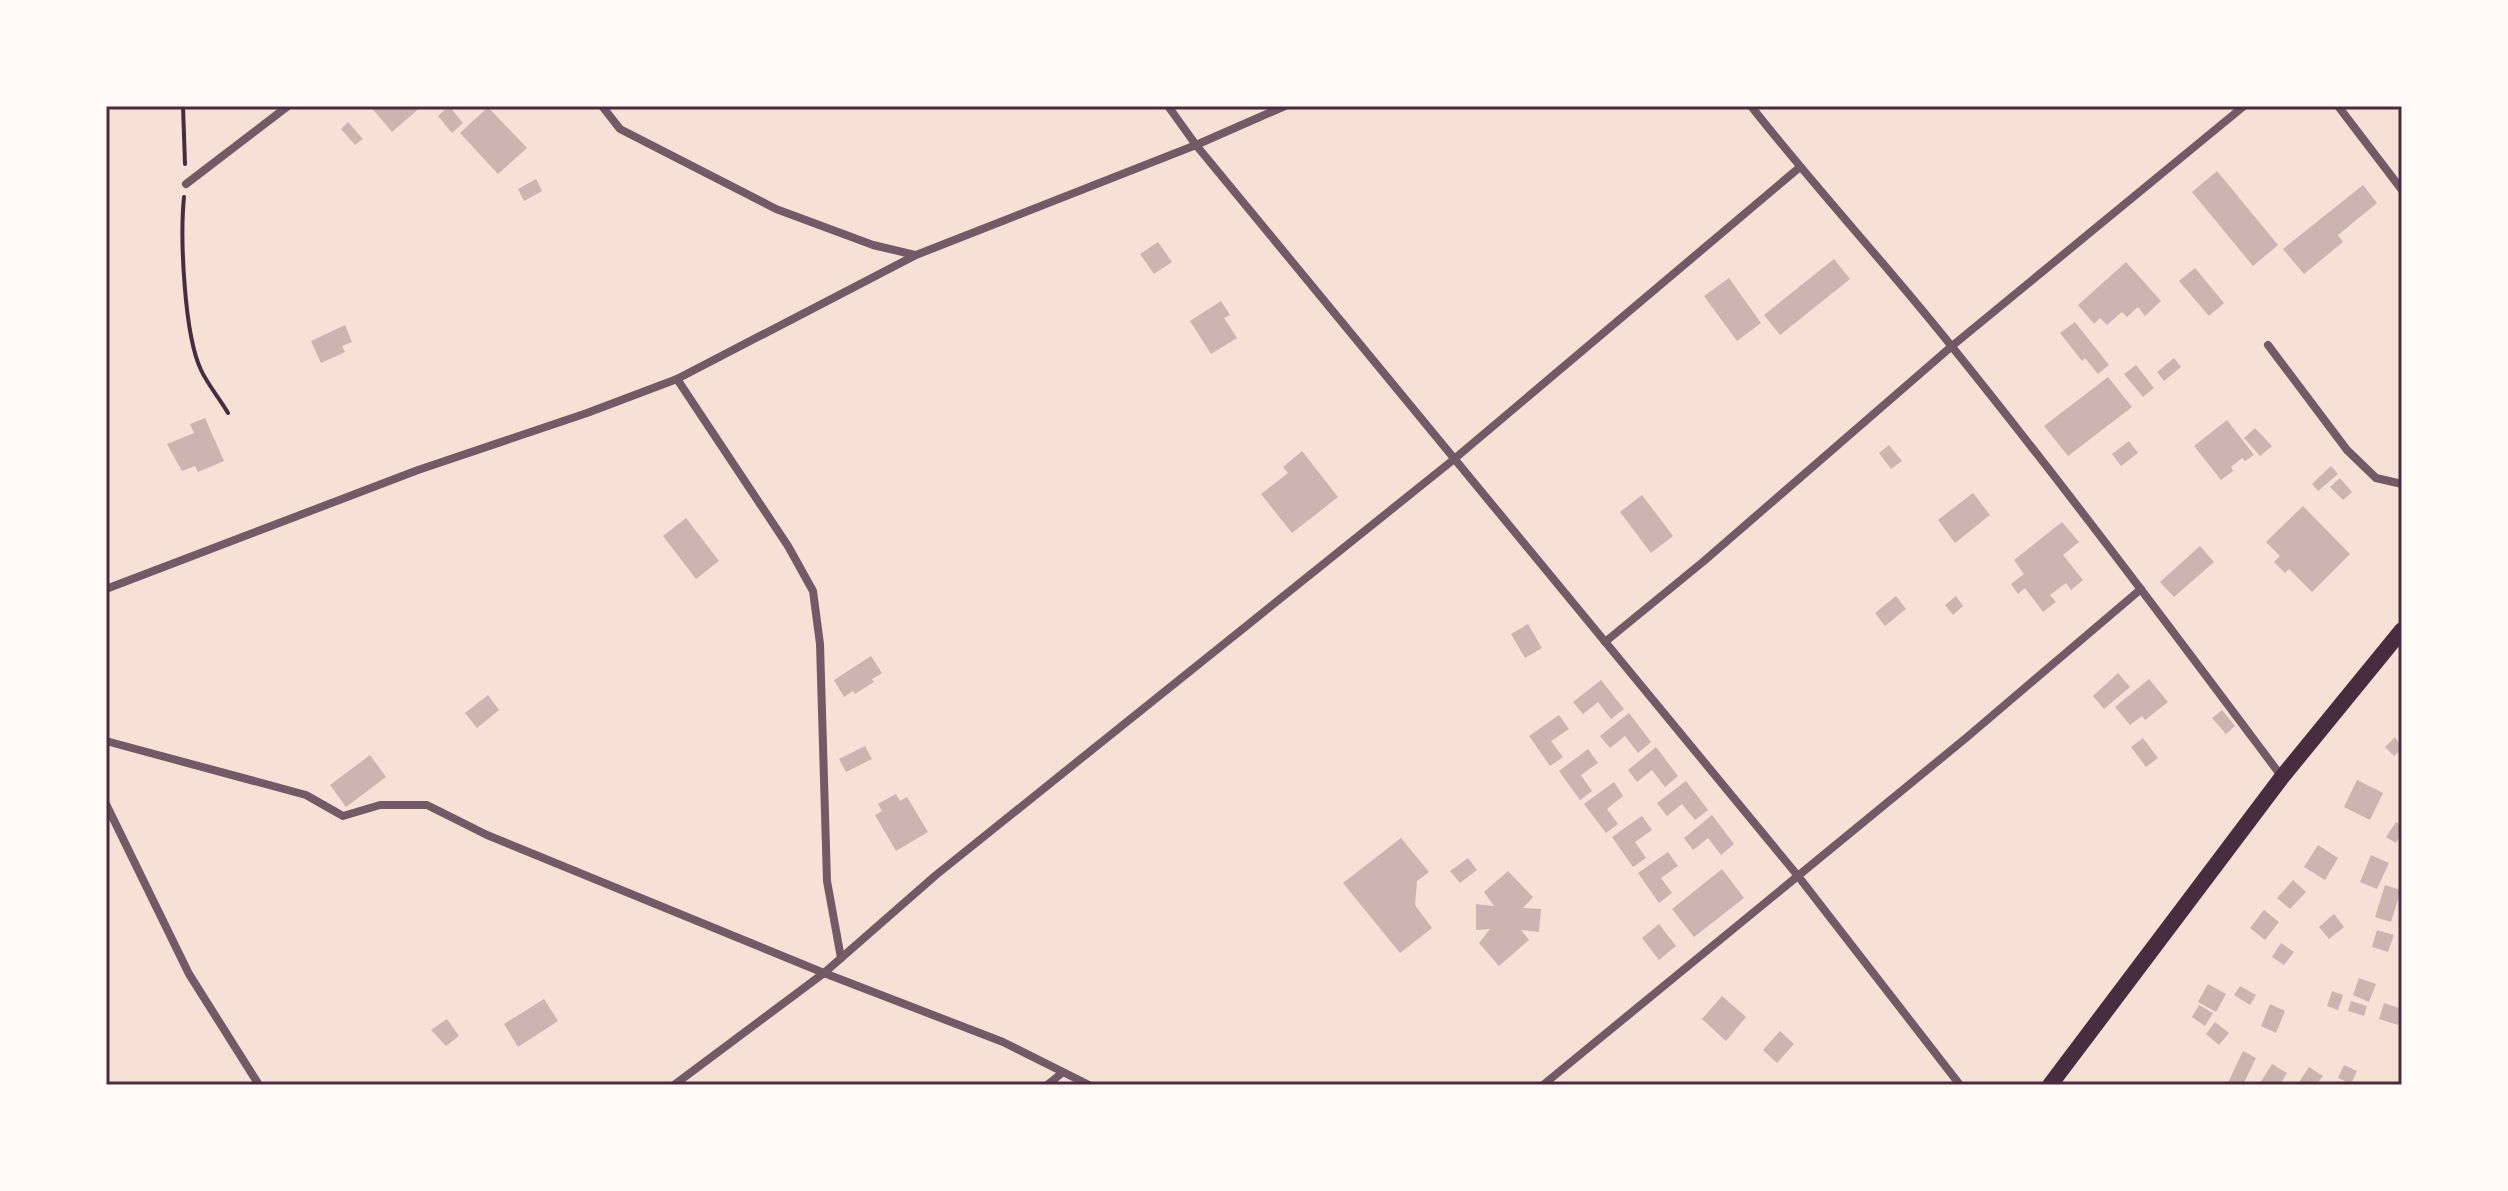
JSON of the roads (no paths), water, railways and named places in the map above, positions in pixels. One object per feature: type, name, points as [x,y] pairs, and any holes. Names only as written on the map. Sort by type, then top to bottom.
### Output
[{"type":"main road","points":[[2050,1085],[2282,777],[2402,630]]},
{"type":"street","points":[[186,184],[288,106]]},
{"type":"street","points":[[602,106],[620,129],[776,209],[873,245],[916,255]]},
{"type":"street","points":[[1168,106],[1196,145],[1453,460],[1798,876],[1960,1085]]},
{"type":"street","points":[[106,589],[418,470],[677,379],[916,255],[1196,145],[1285,106]]},
{"type":"street","points":[[1751,106],[1952,346],[2282,777]]},
{"type":"street","points":[[1605,642],[1704,561],[1952,346],[2244,106]]},
{"type":"street","points":[[2338,106],[2402,190]]},
{"type":"street","points":[[674,1085],[824,973],[936,875],[1453,460],[1800,167]]},
{"type":"street","points":[[2268,345],[2347,450],[2376,478],[2402,484]]},
{"type":"street","points":[[677,379],[788,546],[813,591],[820,644],[827,881],[841,958]]},
{"type":"street","points":[[1543,1085],[1966,738],[2141,589]]},
{"type":"street","points":[[106,741],[306,795],[343,816],[380,805],[427,805],[487,835],[824,973],[1003,1042],[1089,1085]]},
{"type":"street","points":[[106,804],[189,974],[259,1085]]},
{"type":"street","points":[[1047,1085],[1062,1073]]}]
